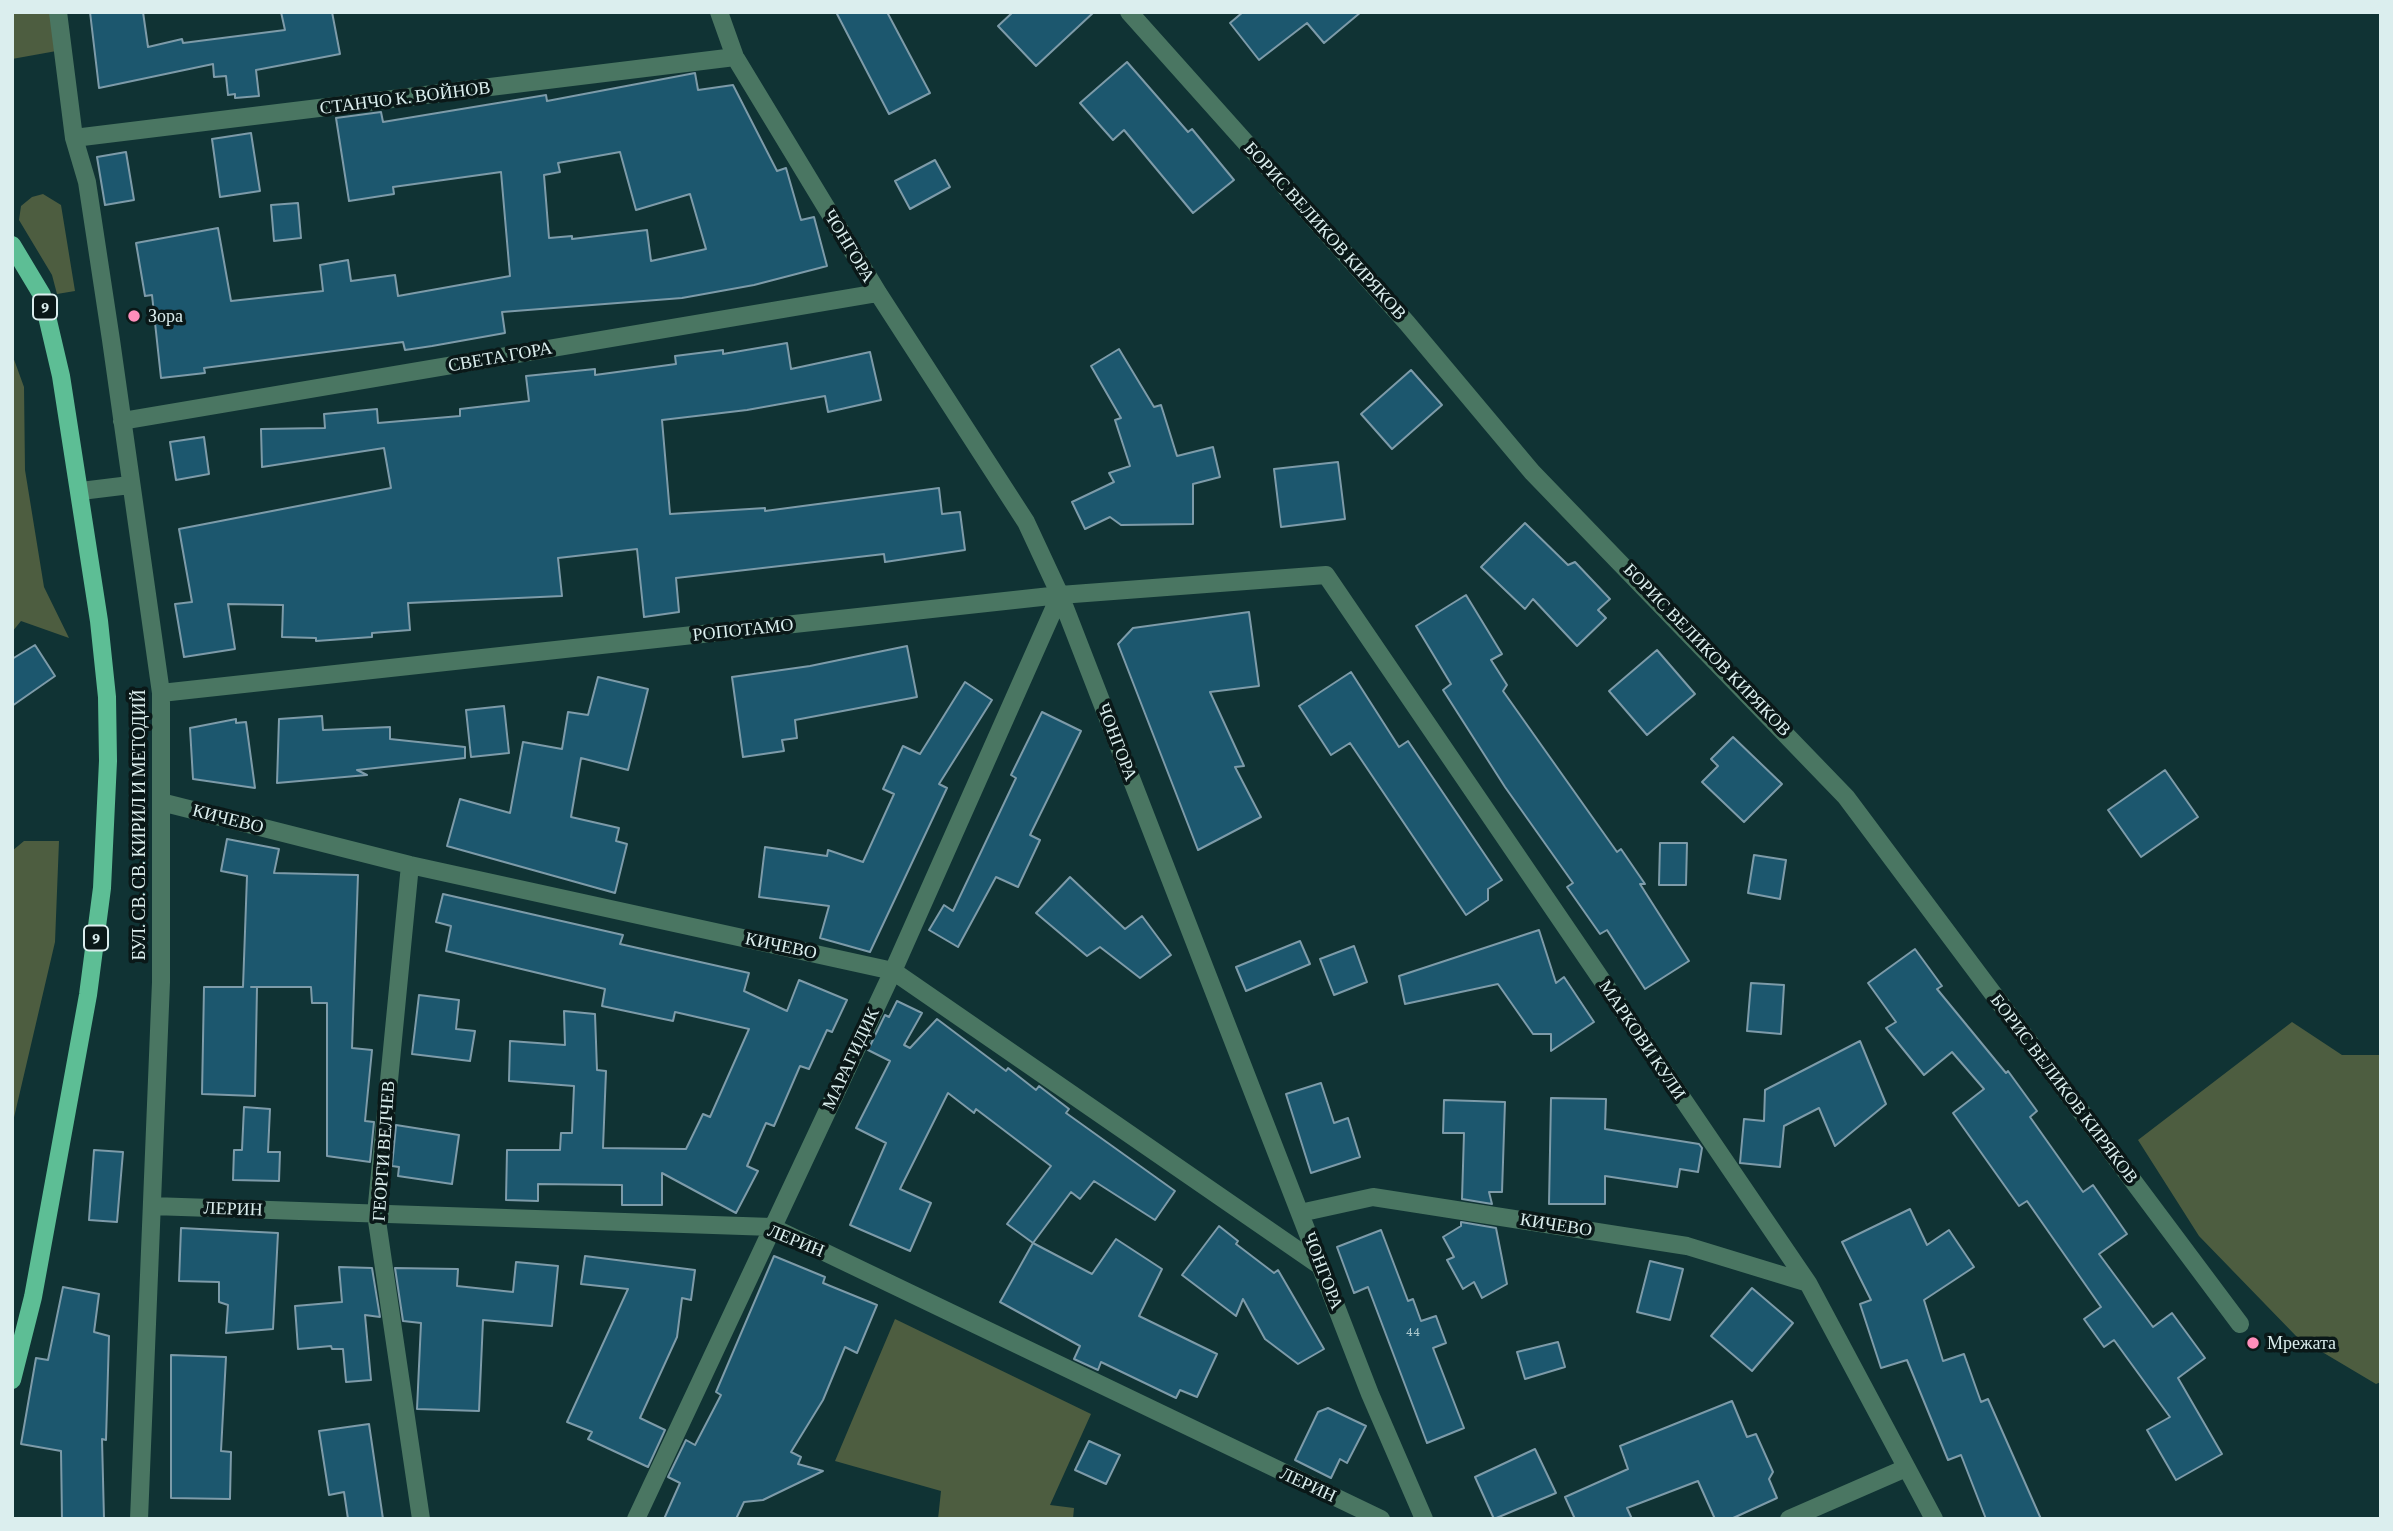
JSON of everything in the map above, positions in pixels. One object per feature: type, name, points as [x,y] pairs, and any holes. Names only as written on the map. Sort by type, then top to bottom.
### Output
[{"type":"main road","name":"БУЛ. СВ. СВ. КИРИЛ И МЕТОДИЙ","points":[[12,245],[42,295],[61,376],[81,491],[107,697],[102,888],[75,1064],[33,1297],[12,1380]]},
{"type":"street","name":"БУЛ. СВ. СВ. КИРИЛ И МЕТОДИЙ","points":[[58,12],[74,138],[87,182],[161,693],[161,982],[139,1519]]},
{"type":"street","name":"ЧОНГОРА","points":[[719,12],[735,57],[878,293],[1026,523],[1060,596],[1300,1213],[1423,1519]]},
{"type":"street","name":"БОРИС ВЕЛИКОВ КИРЯКОВ","points":[[1129,12],[1407,323],[1532,472],[1846,797],[2240,1324]]},
{"type":"street","name":"СТАНЧО К. ВОЙНОВ","points":[[74,138],[735,57]]},
{"type":"street","name":"СВЕТА ГОРА","points":[[122,421],[878,293]]},
{"type":"street","points":[[81,491],[130,485]]},
{"type":"street","name":"РОПОТАМО","points":[[161,693],[1060,596],[1326,575]]},
{"type":"street","name":"МАРКОВИ КУЛИ","points":[[1326,575],[1808,1283],[1934,1519]]},
{"type":"street","name":"МАРАГИДИК","points":[[636,1519],[893,971],[1060,596]]},
{"type":"street","name":"КИЧЕВО","points":[[162,802],[410,865],[893,971],[1322,1268]]},
{"type":"street","name":"ГЕОРГИ ВЕЛЧЕВ","points":[[410,865],[376,1214],[421,1519]]},
{"type":"street","name":"КИЧЕВО","points":[[1300,1213],[1373,1197],[1687,1246],[1808,1283]]},
{"type":"street","name":"ЛЕРИН","points":[[152,1206],[772,1227],[1381,1519]]},
{"type":"street","points":[[1789,1519],[1906,1468]]},
{"type":"green space","points":[[12,12],[58,12],[62,50],[12,59]]},
{"type":"green space","points":[[43,194],[61,205],[75,291],[57,294],[52,275],[19,220],[21,206],[32,197]]},
{"type":"green space","points":[[12,354],[24,387],[25,470],[44,587],[69,638],[21,621],[12,632]]},
{"type":"green space","points":[[24,841],[59,841],[55,942],[12,1126],[12,851]]},
{"type":"green space","points":[[2292,1022],[2342,1055],[2381,1055],[2381,1382],[2376,1384],[2297,1337],[2199,1236],[2138,1140]]},
{"type":"green space","points":[[895,1319],[1091,1414],[1050,1505],[1074,1508],[1073,1519],[938,1519],[941,1491],[835,1461]]},
{"type":"building","points":[[90,12],[143,12],[148,47],[182,39],[183,43],[285,30],[281,12],[332,12],[340,54],[256,70],[259,96],[235,98],[235,94],[228,95],[226,76],[214,77],[213,64],[99,88]]},
{"type":"building","points":[[836,12],[887,12],[930,93],[889,114]]},
{"type":"building","points":[[1013,12],[1094,12],[1036,66],[998,26]]},
{"type":"building","points":[[1243,12],[1361,12],[1324,43],[1307,23],[1259,60],[1230,23]]},
{"type":"building","points":[[1127,62],[1188,132],[1192,129],[1234,180],[1193,213],[1124,130],[1113,140],[1080,103]]},
{"type":"building","points":[[695,73],[698,90],[733,85],[777,171],[786,168],[801,220],[814,217],[827,266],[754,285],[682,298],[502,312],[505,333],[432,346],[405,350],[403,342],[204,368],[205,373],[161,378],[152,295],[145,296],[136,243],[218,228],[231,301],[323,291],[320,265],[348,260],[351,281],[395,275],[398,296],[510,276],[501,172],[393,187],[394,194],[349,201],[336,118],[381,112],[383,122],[546,95],[547,101]],"holes":[[[620,152],[636,210],[690,194],[706,249],[651,261],[647,230],[572,239],[572,236],[549,238],[544,175],[560,172],[558,163]]]},
{"type":"building","points":[[251,133],[260,191],[220,197],[212,139]]},
{"type":"building","points":[[126,152],[134,200],[105,205],[97,157]]},
{"type":"building","points":[[935,160],[950,187],[910,209],[895,181]]},
{"type":"building","points":[[298,203],[301,238],[274,241],[271,205]]},
{"type":"building","points":[[787,343],[791,369],[870,352],[881,400],[828,412],[825,396],[747,410],[662,420],[670,514],[765,508],[765,511],[939,488],[942,514],[960,512],[965,550],[885,562],[884,554],[676,578],[679,612],[644,617],[637,549],[558,558],[562,596],[408,603],[410,630],[372,633],[372,637],[316,641],[316,638],[282,637],[283,605],[228,604],[235,649],[184,657],[175,604],[192,602],[179,529],[391,488],[384,448],[262,467],[261,429],[325,428],[324,414],[377,409],[378,423],[460,416],[460,409],[529,401],[526,376],[595,369],[595,375],[676,364],[675,356],[723,350],[723,354]]},
{"type":"building","points":[[1119,349],[1154,407],[1161,405],[1177,456],[1213,447],[1220,477],[1193,484],[1193,524],[1121,525],[1110,517],[1085,529],[1072,502],[1114,482],[1109,473],[1130,466],[1115,420],[1121,418],[1091,366]]},
{"type":"building","points":[[1411,370],[1442,405],[1392,449],[1361,414]]},
{"type":"building","points":[[204,437],[209,474],[176,480],[170,442]]},
{"type":"building","points":[[1338,462],[1345,519],[1281,527],[1274,469]]},
{"type":"building","points":[[1525,523],[1568,565],[1575,562],[1610,599],[1598,610],[1606,618],[1577,646],[1533,599],[1525,609],[1481,567]]},
{"type":"building","points":[[1466,595],[1502,654],[1491,660],[1507,685],[1503,691],[1617,852],[1621,849],[1645,884],[1640,884],[1689,961],[1645,989],[1607,930],[1600,934],[1567,887],[1573,883],[1505,787],[1443,690],[1451,684],[1416,626]]},
{"type":"building","points":[[1249,612],[1259,686],[1210,692],[1244,766],[1235,767],[1261,817],[1198,850],[1118,644],[1133,628]]},
{"type":"building","points":[[35,645],[55,676],[12,706],[12,659]]},
{"type":"building","points":[[907,646],[917,697],[795,720],[797,738],[782,740],[784,751],[743,757],[732,677],[810,666]]},
{"type":"building","points":[[1657,650],[1695,694],[1647,735],[1609,691]]},
{"type":"building","points":[[1351,672],[1399,747],[1408,741],[1502,880],[1488,889],[1488,900],[1466,915],[1350,743],[1331,755],[1299,706]]},
{"type":"building","points":[[598,677],[648,689],[628,770],[581,758],[571,817],[619,828],[616,841],[627,844],[615,893],[447,846],[460,799],[510,813],[523,742],[562,749],[568,712],[588,715]]},
{"type":"building","points":[[965,682],[992,700],[939,784],[947,788],[870,952],[820,938],[829,906],[759,897],[765,847],[827,856],[828,850],[863,862],[894,794],[883,789],[903,746],[920,754]]},
{"type":"building","points":[[504,706],[509,753],[471,757],[466,710]]},
{"type":"building","points":[[1042,712],[1081,731],[1030,835],[1040,840],[1018,887],[996,877],[958,947],[929,930],[944,905],[953,911],[1016,778],[1011,775]]},
{"type":"building","points":[[322,716],[323,730],[390,727],[390,739],[465,747],[465,758],[357,770],[367,775],[277,783],[279,719]]},
{"type":"building","points":[[236,719],[236,723],[246,722],[255,788],[193,779],[190,728]]},
{"type":"building","points":[[1733,737],[1782,784],[1744,822],[1702,782],[1718,766],[1711,759]]},
{"type":"building","points":[[2165,770],[2198,817],[2141,857],[2108,810]]},
{"type":"building","points":[[227,839],[279,849],[274,873],[358,875],[352,1048],[372,1050],[365,1121],[374,1122],[370,1162],[327,1156],[327,1003],[312,1003],[311,987],[257,987],[255,1096],[202,1094],[204,987],[243,987],[247,876],[221,871]]},
{"type":"building","points":[[1660,843],[1687,843],[1686,885],[1659,885]]},
{"type":"building","points":[[1754,855],[1786,860],[1780,899],[1748,893]]},
{"type":"building","points":[[1070,877],[1125,929],[1142,916],[1171,955],[1140,978],[1100,947],[1087,956],[1036,913]]},
{"type":"building","points":[[443,894],[623,935],[620,944],[749,973],[744,991],[787,1011],[799,980],[847,1000],[832,1032],[827,1030],[809,1069],[800,1066],[774,1126],[766,1123],[747,1166],[758,1171],[736,1213],[662,1173],[662,1205],[622,1205],[622,1185],[538,1184],[538,1201],[506,1200],[507,1150],[560,1150],[561,1133],[572,1133],[574,1086],[509,1081],[510,1041],[565,1045],[564,1011],[595,1014],[597,1070],[606,1071],[603,1148],[686,1149],[703,1114],[710,1117],[749,1029],[675,1012],[673,1021],[602,1006],[605,989],[446,951],[451,926],[436,922]]},
{"type":"building","points":[[1539,930],[1556,983],[1564,977],[1594,1022],[1551,1051],[1551,1034],[1533,1034],[1498,984],[1405,1004],[1399,976]]},
{"type":"building","points":[[1300,941],[1310,964],[1246,991],[1236,967]]},
{"type":"building","points":[[1354,946],[1367,982],[1334,995],[1320,959]]},
{"type":"building","points":[[1915,949],[1942,986],[1937,989],[2006,1073],[2008,1071],[2037,1111],[2030,1117],[2083,1192],[2093,1185],[2127,1234],[2099,1254],[2153,1327],[2172,1313],[2205,1358],[2178,1378],[2222,1454],[2176,1480],[2147,1430],[2170,1417],[2114,1340],[2104,1347],[2084,1319],[2101,1307],[2027,1201],[2019,1206],[1953,1113],[1984,1089],[1952,1052],[1924,1075],[1886,1028],[1896,1022],[1868,983]]},
{"type":"building","points":[[1751,983],[1784,985],[1781,1034],[1747,1031]]},
{"type":"building","points":[[419,995],[459,1000],[456,1029],[475,1031],[470,1061],[412,1054]]},
{"type":"building","points":[[897,1001],[922,1013],[904,1045],[910,1048],[937,1019],[1006,1071],[1008,1068],[1036,1090],[1039,1086],[1069,1109],[1066,1113],[1175,1191],[1155,1220],[1094,1181],[1080,1199],[1071,1192],[1033,1243],[1007,1224],[1051,1166],[976,1109],[974,1113],[948,1093],[900,1189],[931,1203],[910,1251],[850,1225],[886,1143],[856,1128],[890,1061],[868,1050],[885,1015],[889,1017]]},
{"type":"building","points":[[1860,1041],[1886,1104],[1835,1146],[1819,1108],[1784,1126],[1780,1167],[1740,1163],[1744,1119],[1764,1121],[1765,1090]]},
{"type":"building","points":[[1321,1083],[1334,1123],[1348,1118],[1360,1157],[1311,1173],[1286,1094]]},
{"type":"building","points":[[1551,1098],[1606,1099],[1605,1129],[1699,1144],[1702,1148],[1698,1172],[1680,1169],[1677,1187],[1605,1176],[1605,1204],[1549,1204]]},
{"type":"building","points":[[1444,1100],[1505,1102],[1502,1192],[1489,1192],[1492,1204],[1462,1199],[1464,1133],[1443,1133]]},
{"type":"building","points":[[244,1107],[270,1109],[268,1152],[280,1152],[279,1181],[233,1180],[234,1150],[242,1150]]},
{"type":"building","points":[[396,1125],[459,1135],[452,1184],[398,1176],[399,1167],[392,1166]]},
{"type":"building","points":[[94,1150],[123,1152],[117,1222],[89,1220]]},
{"type":"building","points":[[1910,1209],[1927,1245],[1949,1230],[1974,1267],[1924,1300],[1943,1361],[1964,1354],[1981,1402],[1988,1399],[2041,1519],[1986,1519],[1961,1455],[1948,1460],[1907,1360],[1881,1368],[1860,1304],[1871,1300],[1842,1242]]},
{"type":"building","points":[[1461,1222],[1496,1228],[1507,1284],[1482,1298],[1474,1282],[1463,1289],[1447,1260],[1454,1257],[1443,1237],[1461,1226]]},
{"type":"building","points":[[1219,1226],[1238,1241],[1236,1244],[1274,1273],[1278,1270],[1324,1349],[1298,1364],[1265,1339],[1243,1299],[1236,1316],[1182,1275]]},
{"type":"building","points":[[181,1228],[278,1233],[273,1329],[226,1333],[228,1305],[219,1302],[219,1282],[179,1281]]},
{"type":"building","points":[[1381,1230],[1408,1301],[1413,1299],[1421,1321],[1436,1316],[1446,1343],[1433,1348],[1464,1428],[1427,1443],[1368,1287],[1354,1293],[1337,1247]]},
{"type":"building","points":[[1116,1239],[1162,1269],[1139,1316],[1217,1354],[1197,1397],[1180,1390],[1176,1398],[1101,1362],[1098,1370],[1074,1359],[1080,1346],[1000,1302],[1033,1243],[1092,1274]]},
{"type":"building","points":[[585,1256],[695,1270],[691,1300],[682,1298],[677,1337],[640,1418],[665,1430],[648,1467],[588,1439],[592,1432],[567,1422],[628,1289],[581,1284]]},
{"type":"building","points":[[774,1256],[825,1277],[823,1283],[877,1305],[857,1353],[845,1347],[823,1400],[791,1452],[801,1457],[798,1464],[823,1471],[763,1500],[744,1502],[736,1519],[664,1519],[680,1483],[668,1477],[686,1440],[695,1445],[721,1395],[716,1392]]},
{"type":"building","points":[[1650,1261],[1683,1269],[1670,1320],[1637,1312]]},
{"type":"building","points":[[516,1262],[558,1266],[552,1326],[483,1320],[479,1411],[417,1409],[421,1323],[403,1321],[395,1268],[458,1269],[457,1286],[513,1292]]},
{"type":"building","points":[[339,1267],[372,1268],[380,1317],[365,1315],[371,1380],[346,1382],[343,1349],[332,1349],[331,1346],[298,1349],[295,1306],[342,1302]]},
{"type":"building","points":[[63,1287],[99,1294],[94,1332],[109,1336],[106,1440],[102,1439],[104,1519],[62,1519],[61,1451],[21,1444],[36,1358],[48,1360]]},
{"type":"building","points":[[1752,1288],[1793,1323],[1752,1371],[1711,1336]]},
{"type":"building","points":[[1558,1342],[1565,1367],[1525,1379],[1517,1352]]},
{"type":"building","points":[[171,1355],[226,1357],[221,1451],[231,1452],[230,1499],[171,1498]]},
{"type":"building","points":[[1732,1401],[1747,1437],[1756,1434],[1773,1472],[1769,1479],[1777,1498],[1731,1519],[1715,1519],[1698,1481],[1627,1508],[1632,1519],[1575,1519],[1565,1497],[1628,1469],[1620,1446]]},
{"type":"building","points":[[1328,1408],[1366,1426],[1347,1463],[1340,1459],[1331,1478],[1295,1460],[1318,1412]]},
{"type":"building","points":[[369,1424],[383,1519],[348,1519],[344,1492],[329,1495],[319,1431]]},
{"type":"building","points":[[1089,1441],[1120,1455],[1106,1484],[1075,1470]]},
{"type":"building","points":[[1535,1449],[1556,1493],[1494,1519],[1475,1477]]},
{"type":"place","name":"Зора","points":[[134,316]]},
{"type":"place","name":"Мрежата","points":[[2253,1343]]}]
